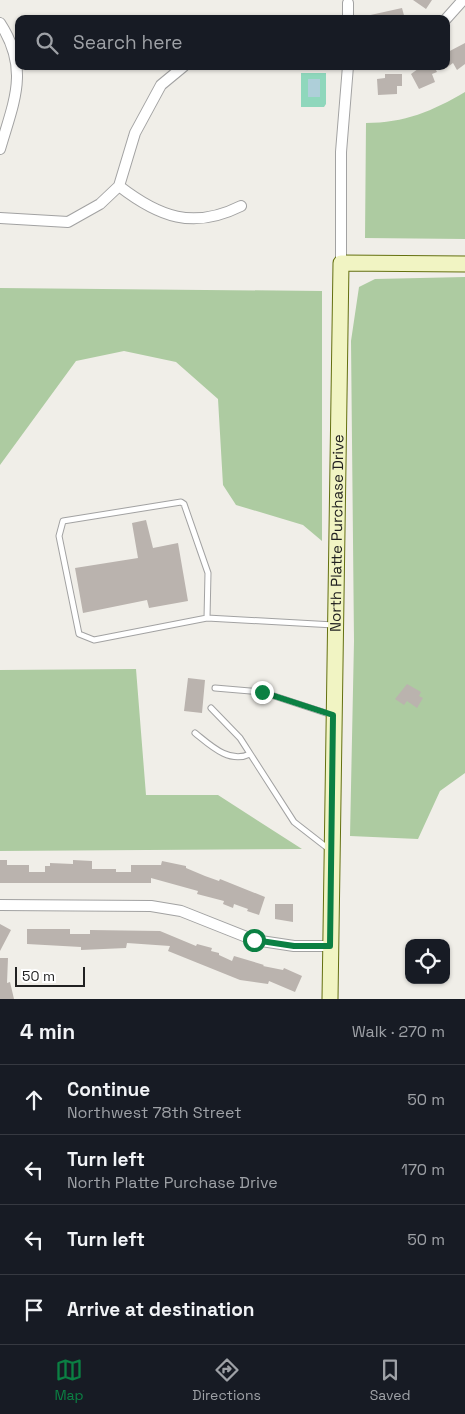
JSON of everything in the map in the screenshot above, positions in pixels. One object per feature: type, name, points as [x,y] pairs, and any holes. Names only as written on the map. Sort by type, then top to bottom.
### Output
[{"type":"street","points":[[450,15],[463,0]]},
{"type":"street","points":[[348,2],[348,15]]},
{"type":"street","points":[[0,23],[14,50],[15,56]]},
{"type":"street","points":[[0,149],[16,96],[17,70]]},
{"type":"street","points":[[0,218],[68,222],[100,204],[118,186],[134,134],[161,84],[179,70]]},
{"type":"street","name":"North Platte Purchase Drive","points":[[330,999],[330,851],[341,152],[348,70]]},
{"type":"street","points":[[118,186],[137,200],[163,214],[183,219],[207,217],[241,206]]},
{"type":"street","points":[[340,263],[465,264]]},
{"type":"street","points":[[0,905],[151,906],[181,911],[254,940],[294,946],[330,946]]},
{"type":"lane","points":[[207,618],[208,573],[184,504],[180,502],[63,521],[59,536],[79,634],[94,640],[207,618],[334,625]]},
{"type":"lane","points":[[215,688],[262,692],[333,715]]},
{"type":"lane","points":[[211,708],[240,738],[294,822],[330,851]]},
{"type":"lane","points":[[195,733],[227,756],[244,757],[250,754]]},
{"type":"green space","points":[[301,73],[326,73],[326,104],[324,107],[301,107]]},
{"type":"green space","points":[[465,92],[465,239],[365,238],[366,123],[393,121],[418,115]]},
{"type":"green space","points":[[465,277],[465,773],[440,791],[418,839],[350,836],[354,641],[351,341],[359,287],[375,279]]},
{"type":"green space","points":[[0,288],[322,291],[322,541],[303,525],[236,505],[223,485],[218,399],[176,362],[124,351],[76,361],[0,465]]},
{"type":"green space","points":[[136,669],[146,795],[218,795],[302,849],[0,851],[0,670]]},
{"type":"water","points":[[308,79],[320,79],[320,97],[308,97]]},
{"type":"building","points":[[413,0],[432,0],[426,9]]},
{"type":"building","points":[[402,8],[404,15],[370,15]]},
{"type":"building","points":[[465,43],[465,64],[457,70],[453,63],[450,65],[450,51]]},
{"type":"building","points":[[416,70],[436,70],[437,72],[432,74],[435,82],[419,89],[411,74]]},
{"type":"building","points":[[385,74],[402,74],[402,86],[397,86],[397,94],[378,95],[377,79],[385,78]]},
{"type":"building","points":[[146,520],[153,548],[178,543],[188,601],[149,608],[147,600],[83,613],[75,568],[138,558],[132,523]]},
{"type":"building","points":[[188,678],[205,680],[202,713],[184,711]]},
{"type":"building","points":[[407,684],[421,692],[419,696],[423,698],[417,708],[407,701],[404,705],[395,699]]},
{"type":"building","points":[[0,860],[7,860],[7,865],[29,865],[29,872],[45,872],[45,866],[50,866],[50,863],[73,864],[73,860],[92,861],[92,869],[116,869],[116,872],[131,872],[131,865],[161,865],[162,861],[186,866],[186,868],[205,876],[219,881],[220,879],[265,897],[259,915],[234,904],[233,908],[223,904],[224,901],[197,894],[198,891],[151,878],[151,883],[0,883]]},
{"type":"building","points":[[275,904],[293,904],[293,922],[275,919]]},
{"type":"building","points":[[0,924],[11,930],[0,951]]},
{"type":"building","points":[[27,929],[70,929],[70,934],[90,934],[90,930],[160,931],[196,946],[197,944],[212,948],[211,951],[219,953],[219,955],[232,961],[234,956],[263,966],[283,970],[284,968],[302,976],[295,992],[269,981],[268,984],[240,980],[168,951],[170,946],[127,943],[126,948],[81,950],[81,947],[27,944]]},
{"type":"building","points":[[0,958],[8,958],[7,983],[10,982],[14,999],[0,999]]},
{"type":"route","points":[[254,940],[294,946],[330,946],[333,715],[262,692]]}]
